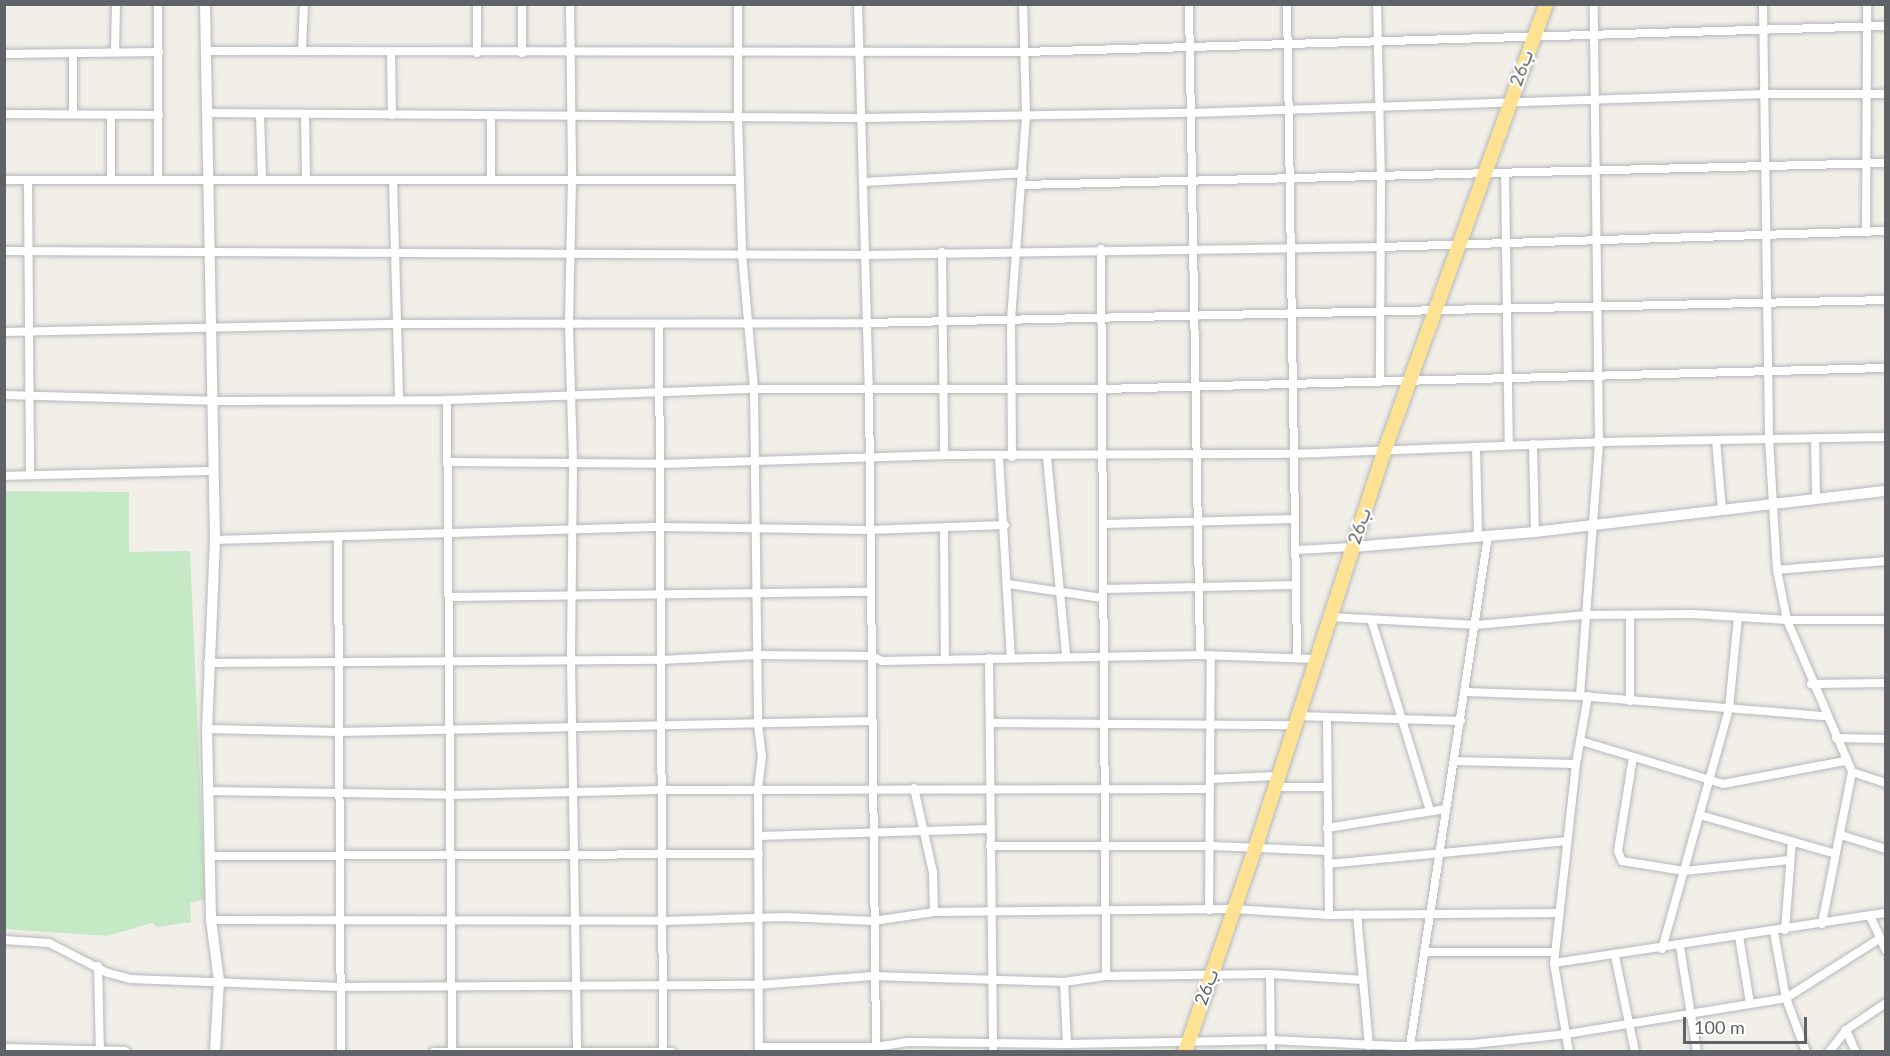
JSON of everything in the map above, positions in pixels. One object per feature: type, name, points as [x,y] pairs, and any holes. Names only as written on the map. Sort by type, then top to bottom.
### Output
[{"type":"highway","name":"26ب","points":[[1186,1046],[1255,849],[1274,782],[1384,452],[1482,174],[1546,4]]},
{"type":"street","points":[[115,51],[116,4]]},
{"type":"street","points":[[158,4],[159,179]]},
{"type":"street","points":[[205,4],[209,329],[213,401],[215,540],[207,729],[211,920],[219,981],[215,1052]]},
{"type":"street","points":[[302,51],[304,4]]},
{"type":"street","points":[[477,4],[477,53]]},
{"type":"street","points":[[522,4],[522,53]]},
{"type":"street","points":[[570,4],[572,178],[569,327],[573,464],[571,661],[577,1051]]},
{"type":"street","points":[[738,4],[738,117],[742,254],[754,389],[758,725],[762,756],[759,789],[761,918],[758,985],[759,1049],[876,1049],[909,1042],[993,1047],[1067,1044],[1186,1046],[1271,1040],[1410,1049],[1567,1034],[1629,1021],[1690,1014],[1786,998],[1879,939]]},
{"type":"street","points":[[858,4],[866,255],[872,722],[872,976],[876,1049]]},
{"type":"street","points":[[1012,457],[1011,320],[1026,116],[1023,4]]},
{"type":"street","points":[[1189,4],[1200,655]]},
{"type":"street","points":[[1287,4],[1286,110],[1297,658]]},
{"type":"street","points":[[1377,4],[1381,177],[1380,381]]},
{"type":"street","points":[[1569,1052],[1554,963],[1566,842],[1581,741],[1584,696],[1584,615],[1594,526],[1599,442],[1599,171],[1594,4]]},
{"type":"street","points":[[1763,4],[1767,94],[1766,303],[1769,439],[1771,502],[1777,570],[1787,620],[1811,684],[1845,761],[1852,772],[1886,783]]},
{"type":"street","points":[[1866,231],[1867,4]]},
{"type":"street","points":[[206,51],[572,54],[1024,52],[1377,39],[1532,37],[1886,26]]},
{"type":"street","points":[[4,54],[159,52]]},
{"type":"street","points":[[72,53],[73,114]]},
{"type":"street","points":[[391,53],[392,115]]},
{"type":"street","points":[[207,113],[305,116],[862,118],[1191,113],[1767,94],[1886,94]]},
{"type":"street","points":[[4,114],[159,115]]},
{"type":"street","points":[[111,115],[111,180]]},
{"type":"street","points":[[260,115],[262,180]]},
{"type":"street","points":[[305,116],[306,180]]},
{"type":"street","points":[[491,116],[491,179]]},
{"type":"street","points":[[1022,185],[1886,163]]},
{"type":"street","points":[[864,183],[1023,174]]},
{"type":"street","points":[[1505,174],[1509,444]]},
{"type":"street","points":[[4,180],[572,178],[740,180]]},
{"type":"street","points":[[393,180],[393,252],[399,400]]},
{"type":"street","points":[[28,181],[30,475]]},
{"type":"street","points":[[4,251],[866,255],[1289,246],[1381,247],[1598,237],[1886,231]]},
{"type":"street","points":[[1101,249],[1106,976]]},
{"type":"street","points":[[942,252],[945,321],[945,455]]},
{"type":"street","points":[[4,332],[397,324],[569,327],[866,323],[1886,300]]},
{"type":"street","points":[[659,324],[662,527],[660,725],[663,1050]]},
{"type":"street","points":[[4,396],[213,401],[447,400],[754,389],[945,387],[1103,389],[1411,379],[1507,379],[1768,369],[1886,368]]},
{"type":"street","points":[[447,400],[451,532],[449,597],[452,728],[452,1051]]},
{"type":"street","points":[[449,462],[661,464],[754,463],[945,455],[1102,457],[1293,454],[1384,452],[1509,444],[1886,436]]},
{"type":"street","points":[[1815,438],[1816,497]]},
{"type":"street","points":[[1716,440],[1722,510]]},
{"type":"street","points":[[1533,444],[1535,532]]},
{"type":"street","points":[[1410,1049],[1445,809],[1477,625],[1483,537],[1476,447]]},
{"type":"street","points":[[999,457],[1005,525],[1011,657]]},
{"type":"street","points":[[1047,457],[1066,656]]},
{"type":"street","points":[[4,476],[213,471]]},
{"type":"street","points":[[1296,550],[1535,532],[1771,502],[1886,491]]},
{"type":"street","points":[[1104,524],[1295,519]]},
{"type":"street","points":[[215,540],[662,527],[869,530],[1005,525]]},
{"type":"street","points":[[944,528],[945,658]]},
{"type":"street","points":[[338,536],[341,1052]]},
{"type":"street","points":[[1777,570],[1886,561]]},
{"type":"street","points":[[1008,584],[1102,598]]},
{"type":"street","points":[[1103,589],[1200,585],[1296,585]]},
{"type":"street","points":[[449,597],[756,591],[870,592]]},
{"type":"street","points":[[1329,617],[1372,622],[1477,625],[1584,615],[1693,614],[1787,620],[1886,620]]},
{"type":"street","points":[[1630,615],[1630,701]]},
{"type":"street","points":[[1662,949],[1729,709],[1738,618]]},
{"type":"street","points":[[1372,622],[1430,810]]},
{"type":"street","points":[[208,663],[661,660],[757,655],[871,656],[882,661],[945,658],[1200,655],[1315,659]]},
{"type":"street","points":[[1209,910],[1212,846],[1211,655]]},
{"type":"street","points":[[989,658],[993,1047]]},
{"type":"street","points":[[1811,684],[1886,683]]},
{"type":"street","points":[[1466,692],[1584,696],[1826,716]]},
{"type":"street","points":[[1327,720],[1329,915]]},
{"type":"street","points":[[990,723],[1461,721]]},
{"type":"street","points":[[207,729],[338,732],[452,728],[872,722]]},
{"type":"street","points":[[1836,738],[1886,740]]},
{"type":"street","points":[[1581,741],[1710,782],[1740,783],[1845,761]]},
{"type":"street","points":[[1633,757],[1619,856],[1622,861],[1684,871],[1789,860]]},
{"type":"street","points":[[1454,761],[1576,764]]},
{"type":"street","points":[[1822,924],[1852,772]]},
{"type":"street","points":[[1210,778],[1327,787]]},
{"type":"street","points":[[914,788],[933,873],[934,912]]},
{"type":"street","points":[[209,791],[452,795],[759,789],[1210,789]]},
{"type":"street","points":[[1327,828],[1445,809]]},
{"type":"street","points":[[1700,815],[1836,854]]},
{"type":"street","points":[[759,836],[871,835],[923,828],[991,828]]},
{"type":"street","points":[[1841,836],[1886,849]]},
{"type":"street","points":[[1328,864],[1566,842]]},
{"type":"street","points":[[1785,930],[1792,842]]},
{"type":"street","points":[[990,846],[1212,846],[1327,851]]},
{"type":"street","points":[[209,856],[452,857],[759,854]]},
{"type":"street","points":[[211,920],[663,921],[761,918],[873,921],[934,912],[1233,909],[1329,915],[1559,913]]},
{"type":"street","points":[[1554,963],[1680,947],[1886,913]]},
{"type":"street","points":[[1357,914],[1369,1045]]},
{"type":"street","points":[[1870,916],[1886,950]]},
{"type":"street","points":[[1774,932],[1786,998],[1806,1052]]},
{"type":"street","points":[[1739,936],[1750,1003]]},
{"type":"street","points":[[4,940],[49,943],[130,979],[340,987],[452,984],[758,985],[872,976],[991,977],[1064,982],[1106,976],[1270,974],[1363,980]]},
{"type":"street","points":[[1680,947],[1697,1052]]},
{"type":"street","points":[[1424,952],[1555,952]]},
{"type":"street","points":[[1615,956],[1635,1052]]},
{"type":"street","points":[[98,966],[100,1051]]},
{"type":"street","points":[[1270,974],[1271,1052]]},
{"type":"street","points":[[1064,982],[1067,1044]]},
{"type":"street","points":[[1829,1052],[1846,1030],[1886,1003]]},
{"type":"street","points":[[1846,1030],[1856,1052]]},
{"type":"street","points":[[4,1049],[125,1052]]},
{"type":"street","points":[[434,1052],[663,1050],[672,1052]]},
{"type":"green space","points":[[4,491],[129,492],[129,552],[190,551],[205,899],[190,903],[191,922],[157,927],[152,923],[107,936],[5,929]]}]
